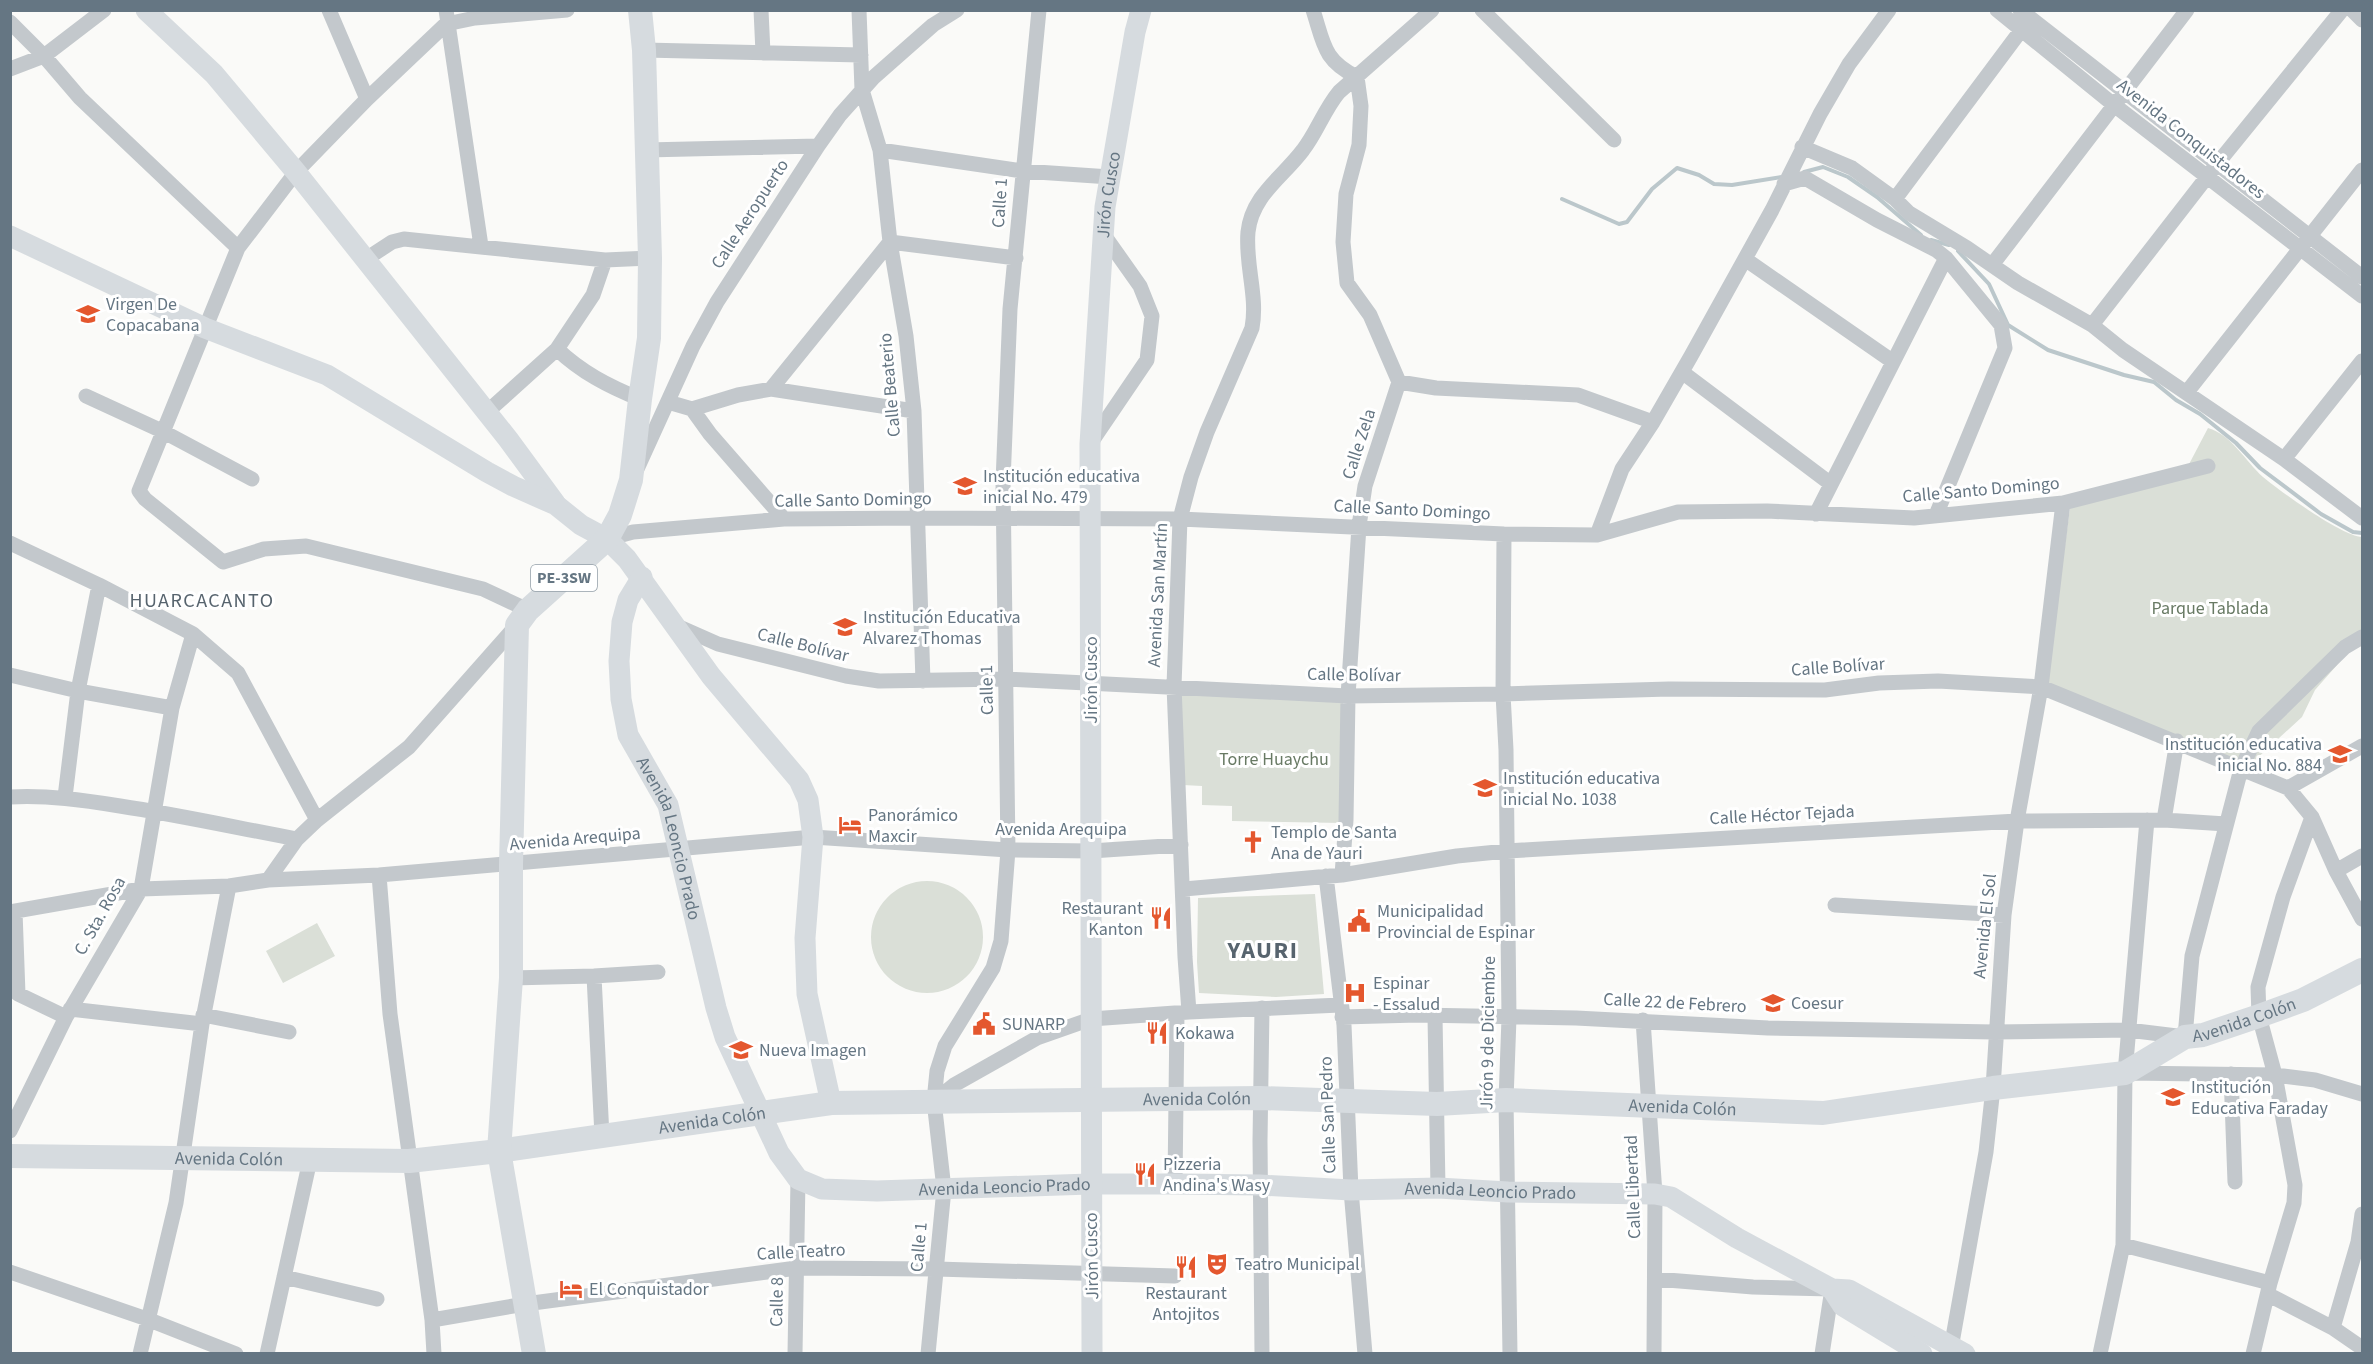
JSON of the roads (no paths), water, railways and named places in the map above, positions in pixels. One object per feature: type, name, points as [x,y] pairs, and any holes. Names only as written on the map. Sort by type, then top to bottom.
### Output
[{"type":"main road","points":[[146,10],[214,74],[296,172],[487,412],[556,505],[581,525],[607,539],[627,559],[725,693],[799,780],[808,800],[813,837],[805,938],[807,994],[831,1103]]},
{"type":"main road","name":"PE-3SW","points":[[522,617],[607,539],[621,515],[631,480],[640,399],[650,338],[644,50],[640,10]]},
{"type":"main road","name":"Jirón Cusco","points":[[1092,1353],[1090,444],[1105,207],[1135,32],[1141,10]]},
{"type":"main road","points":[[10,236],[205,328],[327,375],[487,472],[556,505]]},
{"type":"main road","name":"Avenida Leoncio Prado","points":[[642,577],[628,600],[622,622],[619,661],[621,699],[628,735],[668,805],[681,850],[716,1008],[725,1037],[778,1153],[798,1179],[822,1189],[877,1191],[1090,1184],[1175,1184],[1260,1185],[1351,1190],[1438,1188],[1508,1192],[1655,1194],[1671,1197],[1737,1238],[1832,1289],[1849,1290],[1955,1351]]},
{"type":"main road","points":[[522,617],[511,865],[511,978],[499,1151],[534,1353]]},
{"type":"main road","name":"Avenida Colón","points":[[10,1156],[409,1161],[499,1151],[831,1103],[1260,1098],[1437,1104],[1506,1100],[1822,1113],[1993,1088],[2125,1073],[2175,1043],[2303,1000],[2362,970]]},
{"type":"main road","name":"Avenida Leoncio Prado","points":[[1832,1289],[1843,1306],[1922,1353]]},
{"type":"street","points":[[10,69],[44,56],[104,10]]},
{"type":"street","points":[[329,10],[367,99]]},
{"type":"street","points":[[268,879],[297,839],[317,820],[409,747],[522,617],[483,589],[306,546],[264,549],[223,562],[145,499],[139,491],[238,248],[296,172],[446,17],[475,18],[567,10]]},
{"type":"street","points":[[761,10],[764,53]]},
{"type":"street","name":"Calle Beaterio","points":[[859,10],[862,90],[880,150],[890,242],[906,336],[914,411],[923,681]]},
{"type":"street","name":"Calle Aeropuerto","points":[[631,480],[693,346],[717,302],[818,146],[840,115],[862,90],[933,26],[957,10]]},
{"type":"street","name":"Calle 1","points":[[928,1353],[944,1189],[934,1101],[937,1071],[945,1046],[993,968],[1001,941],[1008,850],[1004,518],[1010,309],[1039,10]]},
{"type":"street","points":[[1313,10],[1328,55],[1341,69],[1357,77],[1361,106],[1359,145],[1346,194],[1343,242],[1347,283],[1370,315],[1400,382],[1436,388],[1578,395],[1653,422]]},
{"type":"street","name":"Avenida San Martín","points":[[1175,1184],[1176,1100],[1185,957],[1174,686],[1180,519],[1191,477],[1207,432],[1252,328],[1255,312],[1248,250],[1251,216],[1268,187],[1304,150],[1328,105],[1432,10]]},
{"type":"street","points":[[1482,10],[1614,140]]},
{"type":"street","points":[[1597,535],[1622,469],[1682,372],[1849,64],[1889,10]]},
{"type":"street","name":"Avenida Conquistadores","points":[[1997,10],[2027,17],[2125,91],[2301,249],[2362,296]]},
{"type":"street","points":[[1992,265],[2187,10]]},
{"type":"street","points":[[2092,326],[2212,171],[2342,10]]},
{"type":"street","points":[[2352,10],[2362,20]]},
{"type":"street","points":[[446,17],[482,246]]},
{"type":"street","points":[[1895,199],[2027,17]]},
{"type":"street","name":"Avenida Conquistadores","points":[[2027,17],[2114,105],[2312,236],[2362,277]]},
{"type":"street","points":[[10,22],[44,56],[80,98],[238,248]]},
{"type":"street","points":[[644,50],[861,55]]},
{"type":"street","points":[[646,150],[818,146]]},
{"type":"street","points":[[1802,147],[1852,168],[1895,199],[1909,213],[2064,311],[2092,326],[2123,350],[2284,459],[2362,518]]},
{"type":"street","points":[[880,150],[1022,171],[1110,177]]},
{"type":"street","points":[[2187,392],[2362,170]]},
{"type":"street","points":[[1785,182],[1805,178],[1877,220],[1936,250],[1946,258],[2001,325],[2005,348],[1936,515]]},
{"type":"street","points":[[1090,444],[1147,360],[1152,316],[1140,286],[1104,235]]},
{"type":"street","points":[[366,259],[392,242],[404,239],[605,260],[650,258]]},
{"type":"street","points":[[771,389],[890,242],[1016,258]]},
{"type":"street","points":[[1816,514],[1946,258]]},
{"type":"street","points":[[1745,259],[1892,361]]},
{"type":"street","points":[[487,412],[557,349],[593,295],[605,260]]},
{"type":"street","points":[[557,349],[593,378],[640,399]]},
{"type":"street","points":[[2284,459],[2362,361]]},
{"type":"street","points":[[1682,372],[1831,484]]},
{"type":"street","name":"Calle Zela","points":[[1342,875],[1346,820],[1348,696],[1359,526],[1365,486],[1400,382]]},
{"type":"street","points":[[668,402],[692,409],[738,395],[771,389],[914,411]]},
{"type":"street","points":[[86,396],[162,431],[252,478]]},
{"type":"street","points":[[692,409],[710,434],[784,519]]},
{"type":"street","name":"Calle Santo Domingo","points":[[607,539],[633,532],[784,519],[918,518],[1180,519],[1504,534],[1597,535],[1678,512],[1767,511],[1914,518],[2063,503],[2208,466]]},
{"type":"street","name":"Avenida El Sol","points":[[1955,1351],[1986,1152],[1993,1088],[2004,915],[2017,821],[2041,687],[2063,503]]},
{"type":"street","name":"Jirón 9 de Diciembre","points":[[1504,534],[1503,694],[1509,1018],[1506,1100],[1510,1353]]},
{"type":"street","points":[[10,543],[99,585],[193,634],[238,674],[317,820]]},
{"type":"street","points":[[65,797],[78,691],[99,585]]},
{"type":"street","name":"Calle Bolívar","points":[[675,625],[718,644],[846,676],[879,681],[1007,679],[1348,696],[1669,689],[1825,690],[1879,683],[1938,681],[2041,687],[2288,788]]},
{"type":"street","name":"C. Sta. Rosa","points":[[10,1131],[68,1013],[141,889],[172,708],[193,634]]},
{"type":"street","points":[[2173,1075],[2175,1043],[2192,956],[2241,769],[2259,731],[2345,647],[2362,638]]},
{"type":"street","points":[[10,675],[78,691],[172,708]]},
{"type":"street","points":[[2164,820],[2176,741]]},
{"type":"street","points":[[2362,746],[2288,788],[2312,817],[2336,871],[2362,918]]},
{"type":"street","points":[[10,797],[39,795],[65,797],[153,811],[297,839]]},
{"type":"street","points":[[2253,1353],[2294,1203],[2295,1185],[2275,1075],[2259,1016],[2258,987],[2283,897],[2312,817]]},
{"type":"street","points":[[2100,1353],[2123,1245],[2125,1073],[2147,820]]},
{"type":"street","name":"Calle Héctor Tejada","points":[[1326,876],[1457,856],[1507,851],[2017,821],[2164,820],[2226,824]]},
{"type":"street","name":"Avenida Arequipa","points":[[13,911],[141,889],[229,886],[268,879],[379,875],[511,865],[813,837],[1008,850],[1091,851],[1181,845]]},
{"type":"street","points":[[2336,871],[2362,856]]},
{"type":"street","points":[[379,875],[390,1014],[432,1320],[434,1353]]},
{"type":"street","points":[[1184,890],[1326,876]]},
{"type":"street","name":"Calle San Pedro","points":[[1326,876],[1341,1011],[1351,1190],[1365,1353]]},
{"type":"street","points":[[140,1353],[176,1203],[202,1020],[229,886]]},
{"type":"street","points":[[1835,905],[2004,915]]},
{"type":"street","points":[[13,911],[18,994],[68,1013],[202,1020],[289,1032]]},
{"type":"street","points":[[511,978],[658,972]]},
{"type":"street","points":[[594,976],[602,1136]]},
{"type":"street","points":[[1262,1008],[1260,1098],[1262,1353]]},
{"type":"street","name":"Calle 22 de Febrero","points":[[934,1101],[954,1085],[1037,1038],[1091,1019],[1262,1008],[1435,1016],[1643,1020],[1768,1028],[1995,1032],[2128,1030],[2175,1043]]},
{"type":"street","points":[[1435,1016],[1438,1188]]},
{"type":"street","name":"Calle Libertad","points":[[1643,1020],[1655,1194],[1654,1353]]},
{"type":"street","points":[[2125,1073],[2275,1075],[2314,1080],[2362,1094]]},
{"type":"street","points":[[2231,1074],[2235,1182]]},
{"type":"street","points":[[267,1353],[310,1161]]},
{"type":"street","name":"Calle 8","points":[[795,1353],[798,1179]]},
{"type":"street","points":[[2332,1328],[2358,1242],[2362,1214]]},
{"type":"street","points":[[2123,1245],[2269,1289],[2362,1348]]},
{"type":"street","name":"Calle Teatro","points":[[432,1320],[525,1304],[797,1268],[937,1269],[1175,1276]]},
{"type":"street","points":[[10,1272],[147,1319],[236,1353]]},
{"type":"street","points":[[284,1277],[377,1299]]},
{"type":"street","points":[[1655,1279],[1753,1287],[1832,1289],[1822,1353]]},
{"type":"waterway","points":[[1804,172],[1823,167],[1848,177],[1877,197],[1921,235]]},
{"type":"waterway","points":[[1562,199],[1619,224],[1627,222],[1652,189],[1677,168],[1699,175],[1714,184],[1732,185],[1782,177]]},
{"type":"waterway","points":[[1931,240],[1949,245]]},
{"type":"waterway","points":[[1958,251],[1989,284],[2008,325],[2048,350],[2124,375],[2154,382],[2176,400],[2200,414],[2236,443],[2260,468],[2321,514],[2353,532],[2362,533]]},
{"type":"place","name":"Virgen De Copacabana","points":[[88,314]]},
{"type":"place","name":"Institución educativa inicial No. 479","points":[[965,486]]},
{"type":"place","name":"Institución Educativa Alvarez Thomas","points":[[845,627]]},
{"type":"place","name":"Institución educativa inicial No. 884","points":[[2340,754]]},
{"type":"place","name":"Institución educativa inicial No. 1038","points":[[1485,788]]},
{"type":"place","name":"Panorámico Maxcir","points":[[850,825]]},
{"type":"place","name":"Templo de Santa Ana de Yauri","points":[[1253,842]]},
{"type":"place","name":"Restaurant Kanton","points":[[1161,918]]},
{"type":"place","name":"Municipalidad Provincial de Espinar","points":[[1359,921]]},
{"type":"place","name":"Espinar - Essalud","points":[[1355,993]]},
{"type":"place","name":"Coesur","points":[[1773,1003]]},
{"type":"place","name":"SUNARP","points":[[984,1024]]},
{"type":"place","name":"Kokawa","points":[[1157,1033]]},
{"type":"place","name":"Nueva Imagen","points":[[741,1050]]},
{"type":"place","name":"Institución Educativa Faraday","points":[[2173,1097]]},
{"type":"place","name":"Pizzeria Andina's Wasy","points":[[1145,1174]]},
{"type":"place","name":"Teatro Municipal","points":[[1217,1264]]},
{"type":"place","name":"Restaurant Antojitos","points":[[1186,1267]]},
{"type":"place","name":"El Conquistador","points":[[571,1289]]},
{"type":"district","name":"HUARCACANTO","points":[[202,601]]},
{"type":"district","name":"YAURI","points":[[1263,950]]},
{"type":"park label","name":"Parque Tablada","points":[[2210,608]]},
{"type":"park label","name":"Torre Huaychu","points":[[1274,759]]}]
